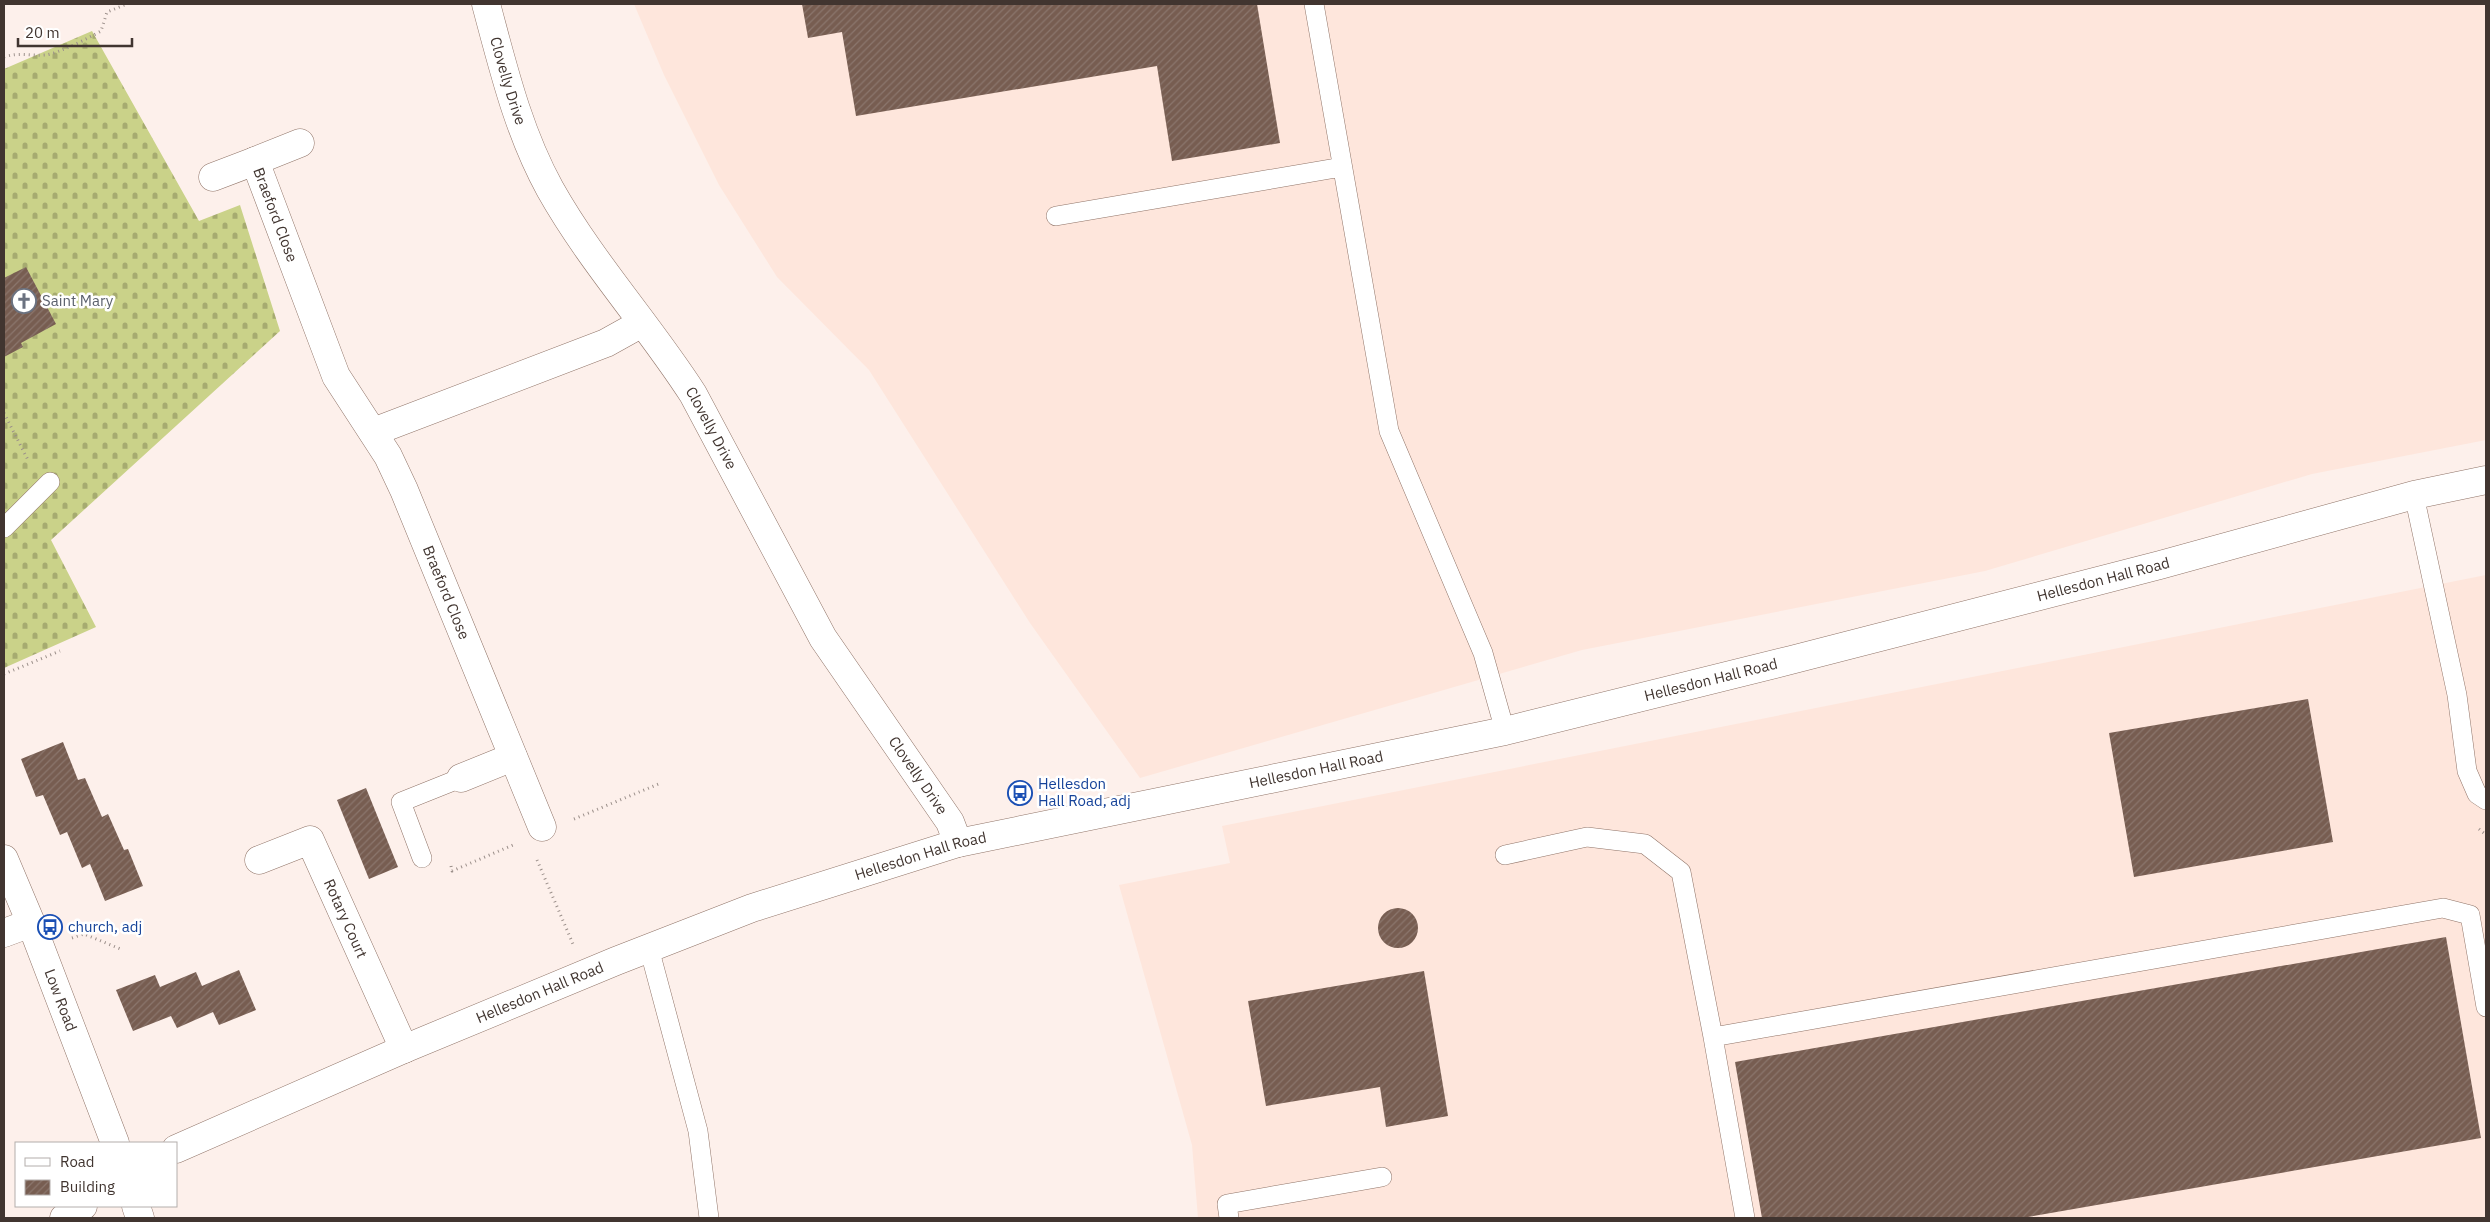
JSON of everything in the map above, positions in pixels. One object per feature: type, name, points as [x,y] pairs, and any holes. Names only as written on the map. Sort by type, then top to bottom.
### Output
[{"type":"street","name":"Clovelly Drive","points":[[486,4],[516,112],[550,189],[600,266],[669,357],[692,394],[823,638],[950,822],[958,844]]},
{"type":"street","name":"Braeford Close","points":[[213,177],[300,143]]},
{"type":"street","name":"Braeford Close","points":[[255,161],[336,376],[373,432],[404,490],[542,827]]},
{"type":"street","points":[[373,432],[606,342],[642,323]]},
{"type":"street","name":"Hellesdon Hall Road","points":[[178,1148],[404,1049],[649,948],[752,908],[958,844],[1505,731],[1867,641],[2160,565],[2414,496],[2486,480]]},
{"type":"street","points":[[461,778],[513,757]]},
{"type":"street","name":"Rotary Court","points":[[259,860],[310,840],[404,1049]]},
{"type":"street","name":"Low Road","points":[[4,859],[41,948],[115,1142]]},
{"type":"street","points":[[4,933],[31,923]]},
{"type":"street","points":[[64,1218],[80,1207]]},
{"type":"lane","points":[[1314,4],[1389,431],[1483,653],[1505,731]]},
{"type":"lane","points":[[1056,216],[1342,167]]},
{"type":"lane","points":[[4,528],[46,486]]},
{"type":"lane","points":[[2414,496],[2457,694],[2467,771],[2477,794],[2486,800]]},
{"type":"lane","points":[[422,858],[401,802],[461,778]]},
{"type":"lane","points":[[1505,855],[1587,837],[1645,844],[1681,872],[1745,1218]]},
{"type":"lane","points":[[1713,1037],[2443,908],[2470,915],[2486,1007]]},
{"type":"lane","points":[[649,948],[698,1131],[709,1218]]},
{"type":"lane","points":[[1229,1218],[1227,1204],[1382,1177]]},
{"type":"path","points":[[4,57],[16,53],[47,55],[82,42],[101,31],[107,12],[127,4]]},
{"type":"path","points":[[4,413],[46,486]]},
{"type":"path","points":[[4,674],[60,651]]},
{"type":"path","points":[[535,857],[585,974]]},
{"type":"path","points":[[41,948],[84,934],[123,950]]},
{"type":"shaded area","points":[[634,4],[2486,4],[2486,440],[2312,474],[1985,571],[1582,650],[1140,778],[1030,623],[869,370],[777,277],[719,185],[664,75]]},
{"type":"shaded area","points":[[2486,575],[2486,1218],[1198,1218],[1192,1145],[1119,885],[1230,863],[1222,826]]},
{"type":"green space","points":[[92,31],[199,221],[240,205],[280,331],[51,540],[96,627],[4,668],[4,69]]},
{"type":"building","points":[[802,4],[1257,4],[1280,143],[1172,161],[1157,66],[856,116],[842,32],[808,38]]},
{"type":"building","name":"Saint Mary","points":[[26,267],[56,324],[21,343],[23,347],[4,357],[4,278]]},
{"type":"building","points":[[2308,699],[2333,842],[2134,877],[2109,733]]},
{"type":"building","points":[[63,742],[78,780],[85,778],[102,817],[108,814],[124,850],[128,849],[143,886],[105,901],[90,864],[82,868],[67,832],[60,835],[43,795],[36,797],[21,759]]},
{"type":"building","points":[[366,788],[398,867],[369,879],[337,800]]},
{"type":"building","points":[[1402,908],[1409,911],[1415,917],[1418,928],[1417,936],[1409,945],[1402,948],[1394,948],[1387,945],[1379,936],[1378,924],[1381,917],[1390,909]]},
{"type":"building","points":[[2446,937],[2481,1138],[2022,1218],[1762,1218],[1735,1062]]},
{"type":"building","points":[[239,970],[256,1010],[219,1025],[213,1012],[177,1028],[171,1016],[133,1031],[116,990],[155,975],[160,987],[196,972],[202,986]]},
{"type":"building","points":[[1424,971],[1448,1116],[1386,1127],[1380,1087],[1266,1106],[1248,1001]]},
{"type":"place","name":"Saint Mary","points":[[24,301]]},
{"type":"place","name":"Hellesdon Hall Road, adj","points":[[1020,793]]},
{"type":"place","name":"church, adj","points":[[50,927]]}]
